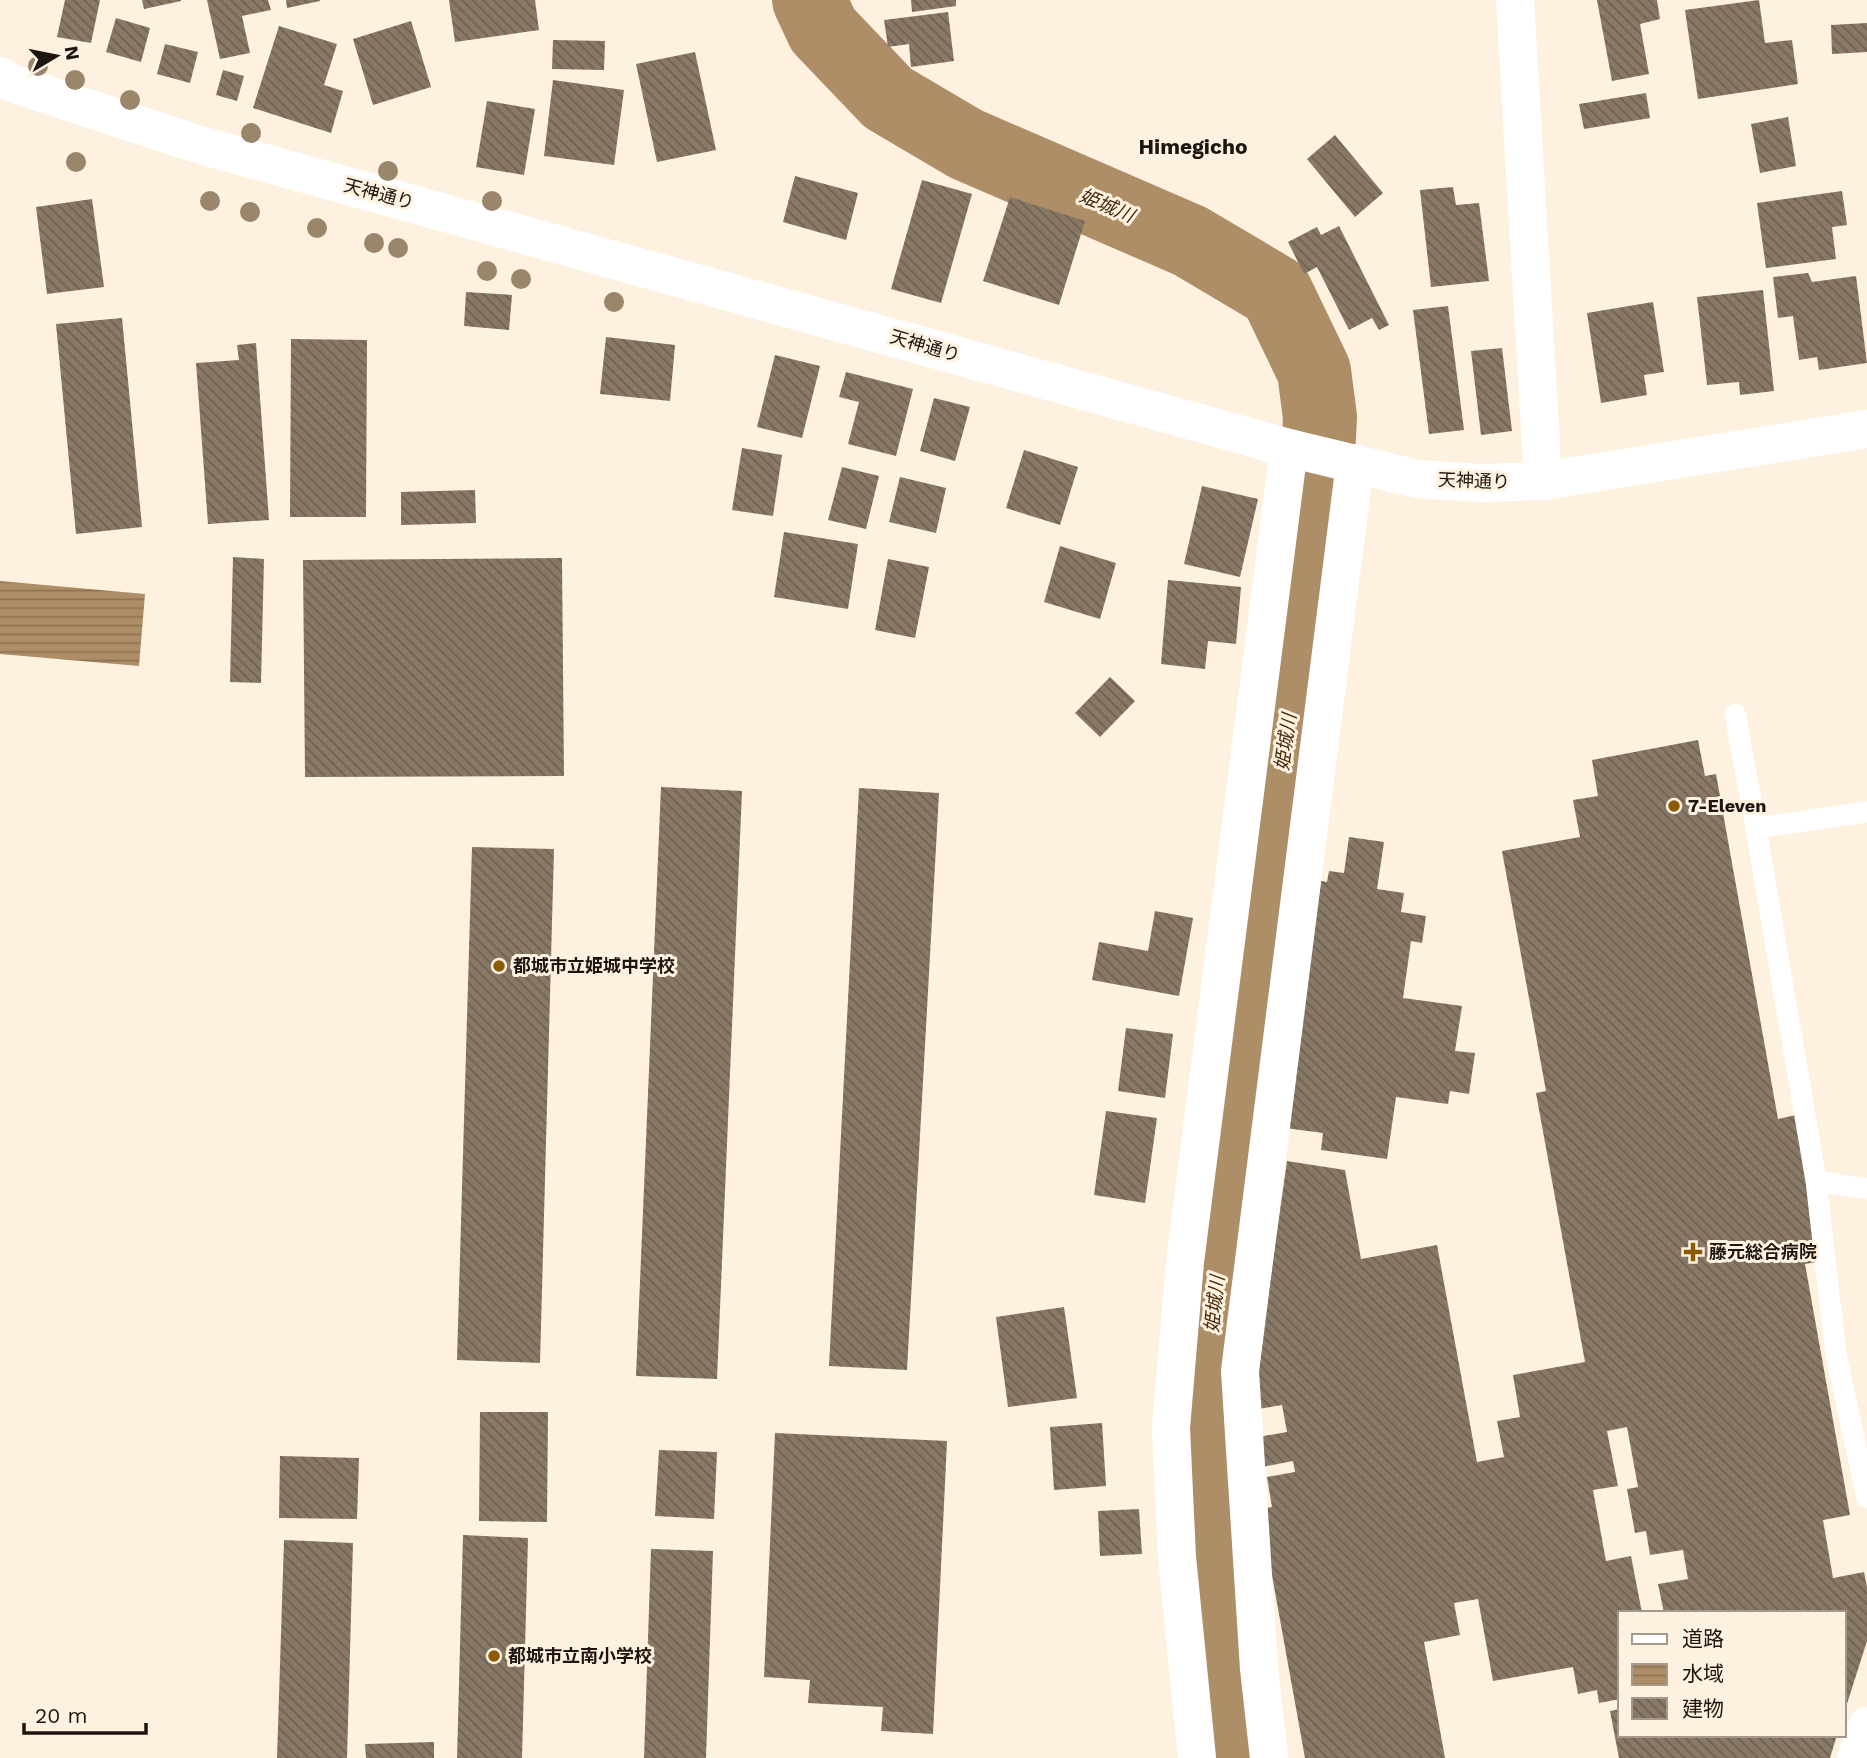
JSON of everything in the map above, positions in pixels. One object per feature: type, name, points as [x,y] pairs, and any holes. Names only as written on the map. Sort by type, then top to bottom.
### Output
[{"type":"street","points":[[1515,0],[1543,481]]},
{"type":"street","name":"天神通り","points":[[0,76],[11,83],[197,144],[1289,448],[1417,479],[1481,483],[1543,481],[1867,429]]},
{"type":"street","points":[[1197,1758],[1177,1557],[1171,1428],[1185,1262],[1289,448]]},
{"type":"street","points":[[1269,1758],[1259,1669],[1240,1371],[1350,462]]},
{"type":"street","points":[[1856,1758],[1867,1726]]},
{"type":"lane","points":[[1735,714],[1816,1181],[1836,1354],[1867,1498]]},
{"type":"lane","points":[[1756,828],[1867,812]]},
{"type":"lane","points":[[1816,1181],[1867,1189]]},
{"type":"water","points":[[0,581],[145,594],[139,666],[0,654]]},
{"type":"building","points":[[65,0],[100,0],[91,43],[57,37]]},
{"type":"building","points":[[142,0],[181,0],[181,1],[144,9]]},
{"type":"building","points":[[207,0],[268,0],[271,10],[242,16],[250,53],[220,59]]},
{"type":"building","points":[[286,0],[320,0],[320,1],[287,8]]},
{"type":"building","points":[[449,0],[535,0],[539,30],[455,42]]},
{"type":"building","points":[[911,0],[956,0],[956,6],[912,12]]},
{"type":"building","points":[[1597,0],[1657,0],[1660,19],[1640,24],[1649,74],[1612,81]]},
{"type":"building","points":[[1759,0],[1765,43],[1792,40],[1798,84],[1698,99],[1685,10]]},
{"type":"building","points":[[948,12],[954,61],[911,67],[909,44],[888,47],[884,20]]},
{"type":"building","points":[[116,18],[150,28],[141,62],[106,52]]},
{"type":"building","points":[[411,21],[431,87],[373,105],[353,39]]},
{"type":"building","points":[[1867,23],[1867,52],[1832,54],[1831,25]]},
{"type":"building","points":[[279,26],[337,44],[324,85],[343,91],[331,133],[253,108]]},
{"type":"building","points":[[553,40],[605,41],[604,70],[552,69]]},
{"type":"building","points":[[165,44],[198,52],[190,83],[157,74]]},
{"type":"building","points":[[695,52],[716,150],[657,162],[636,64]]},
{"type":"building","points":[[223,70],[244,76],[237,101],[216,95]]},
{"type":"building","points":[[553,80],[624,90],[614,165],[544,156]]},
{"type":"building","points":[[1646,93],[1650,118],[1584,129],[1579,104]]},
{"type":"building","points":[[487,101],[535,109],[524,175],[476,167]]},
{"type":"building","points":[[1788,117],[1796,166],[1760,173],[1751,124]]},
{"type":"building","points":[[1335,135],[1383,193],[1355,217],[1307,159]]},
{"type":"building","points":[[795,176],[858,193],[846,240],[783,222]]},
{"type":"building","points":[[922,180],[972,194],[941,303],[891,289]]},
{"type":"building","points":[[1453,187],[1456,205],[1479,203],[1489,281],[1431,287],[1420,190]]},
{"type":"building","points":[[1842,191],[1847,225],[1832,227],[1836,259],[1766,268],[1757,203]]},
{"type":"building","points":[[1010,197],[1085,221],[1059,305],[983,281]]},
{"type":"building","points":[[92,199],[104,287],[47,294],[36,207]]},
{"type":"building","points":[[1339,226],[1389,325],[1379,330],[1372,318],[1349,330],[1317,267],[1304,274],[1288,242],[1317,227],[1321,235]]},
{"type":"building","points":[[1808,273],[1812,282],[1856,276],[1867,363],[1819,370],[1817,357],[1799,360],[1793,316],[1778,318],[1773,277]]},
{"type":"building","points":[[1763,290],[1774,391],[1740,395],[1739,382],[1707,385],[1697,297]]},
{"type":"building","points":[[466,292],[512,295],[509,330],[464,326]]},
{"type":"building","points":[[1653,302],[1664,372],[1644,375],[1647,395],[1601,403],[1587,313]]},
{"type":"building","points":[[1448,306],[1464,430],[1429,434],[1413,310]]},
{"type":"building","points":[[122,318],[142,527],[76,534],[56,324]]},
{"type":"building","points":[[606,337],[675,345],[670,401],[600,394]]},
{"type":"building","points":[[291,339],[367,340],[366,517],[290,517]]},
{"type":"building","points":[[256,343],[269,520],[208,524],[196,363],[239,360],[237,345]]},
{"type":"building","points":[[1502,348],[1512,431],[1481,435],[1471,351]]},
{"type":"building","points":[[775,355],[820,366],[802,438],[757,427]]},
{"type":"building","points":[[846,372],[913,389],[896,456],[848,444],[859,402],[839,397]]},
{"type":"building","points":[[934,398],[970,407],[955,461],[920,451]]},
{"type":"building","points":[[742,448],[782,455],[773,516],[732,510]]},
{"type":"building","points":[[1024,450],[1078,467],[1060,525],[1006,508]]},
{"type":"building","points":[[842,467],[879,476],[866,529],[828,520]]},
{"type":"building","points":[[900,477],[946,488],[936,533],[889,522]]},
{"type":"building","points":[[1202,486],[1258,499],[1240,577],[1184,564]]},
{"type":"building","points":[[475,490],[476,523],[401,525],[401,492]]},
{"type":"building","points":[[784,532],[858,544],[848,609],[774,597]]},
{"type":"building","points":[[1060,546],[1116,563],[1100,619],[1044,602]]},
{"type":"building","points":[[233,557],[264,559],[261,683],[230,682]]},
{"type":"building","points":[[562,558],[564,776],[305,777],[303,560]]},
{"type":"building","points":[[888,559],[929,567],[915,638],[875,630]]},
{"type":"building","points":[[1168,580],[1241,587],[1236,644],[1208,641],[1205,669],[1161,664]]},
{"type":"building","points":[[1110,677],[1135,701],[1100,737],[1075,713]]},
{"type":"building","name":"藤元総合病院","points":[[1698,740],[1705,776],[1716,774],[1778,1119],[1796,1115],[1822,1261],[1805,1264],[1850,1515],[1823,1520],[1833,1578],[1864,1572],[1867,1587],[1867,1641],[1846,1707],[1846,1611],[1664,1611],[1658,1584],[1688,1579],[1683,1550],[1650,1555],[1646,1531],[1635,1533],[1627,1489],[1638,1487],[1627,1427],[1607,1431],[1618,1486],[1593,1490],[1606,1561],[1631,1556],[1642,1611],[1618,1611],[1618,1699],[1599,1703],[1597,1690],[1578,1694],[1573,1667],[1493,1681],[1478,1599],[1454,1603],[1460,1635],[1424,1642],[1445,1758],[1305,1758],[1260,1509],[1272,1507],[1267,1477],[1295,1472],[1293,1461],[1257,1468],[1252,1438],[1287,1432],[1282,1405],[1252,1410],[1287,1161],[1345,1170],[1361,1259],[1437,1245],[1477,1462],[1504,1457],[1497,1421],[1520,1417],[1513,1375],[1585,1362],[1536,1093],[1546,1091],[1502,851],[1580,837],[1573,800],[1598,796],[1592,760]]},
{"type":"building","points":[[661,787],[742,791],[717,1379],[636,1376]]},
{"type":"building","points":[[859,788],[939,793],[907,1370],[829,1366]]},
{"type":"building","points":[[1349,837],[1384,842],[1377,889],[1404,893],[1401,912],[1426,916],[1422,943],[1411,941],[1403,998],[1462,1006],[1455,1051],[1475,1053],[1469,1094],[1450,1091],[1448,1104],[1396,1097],[1387,1159],[1321,1150],[1323,1133],[1285,1128],[1321,881],[1327,882],[1329,871],[1344,873]]},
{"type":"building","points":[[472,847],[554,849],[540,1363],[457,1360]]},
{"type":"building","points":[[1155,911],[1193,918],[1179,996],[1092,980],[1099,942],[1148,951]]},
{"type":"building","points":[[1126,1028],[1173,1034],[1165,1098],[1118,1091]]},
{"type":"building","points":[[1106,1111],[1157,1118],[1145,1203],[1094,1195]]},
{"type":"building","points":[[1064,1307],[1077,1398],[1008,1407],[996,1317]]},
{"type":"building","points":[[480,1412],[548,1412],[547,1522],[479,1521]]},
{"type":"building","points":[[1102,1423],[1106,1486],[1054,1490],[1050,1427]]},
{"type":"building","points":[[775,1433],[947,1441],[933,1734],[881,1731],[883,1707],[808,1703],[810,1680],[764,1677]]},
{"type":"building","points":[[659,1450],[717,1452],[714,1519],[655,1516]]},
{"type":"building","points":[[280,1456],[359,1458],[357,1519],[279,1518]]},
{"type":"building","points":[[1139,1509],[1142,1554],[1100,1556],[1098,1511]]},
{"type":"building","points":[[463,1535],[528,1538],[522,1758],[457,1758]]},
{"type":"building","points":[[284,1540],[353,1543],[347,1758],[277,1758]]},
{"type":"building","points":[[651,1549],[713,1551],[706,1758],[644,1758]]},
{"type":"building","points":[[1618,1709],[1618,1737],[1836,1737],[1830,1758],[1619,1758],[1610,1711]]},
{"type":"building","points":[[434,1742],[434,1758],[366,1758],[365,1744]]},
{"type":"waterway","name":"姫城川","points":[[809,0],[823,30],[888,98],[966,144],[1190,241],[1276,292],[1314,371],[1320,417],[1314,533],[1243,1033],[1204,1397],[1207,1581],[1228,1758]]},
{"type":"place","name":"7-Eleven","points":[[1674,806]]},
{"type":"place","name":"都城市立姫城中学校","points":[[499,966]]},
{"type":"place","name":"藤元総合病院","points":[[1693,1252]]},
{"type":"place","name":"都城市立南小学校","points":[[494,1656]]},
{"type":"district","name":"Himegicho","points":[[1193,147]]}]
